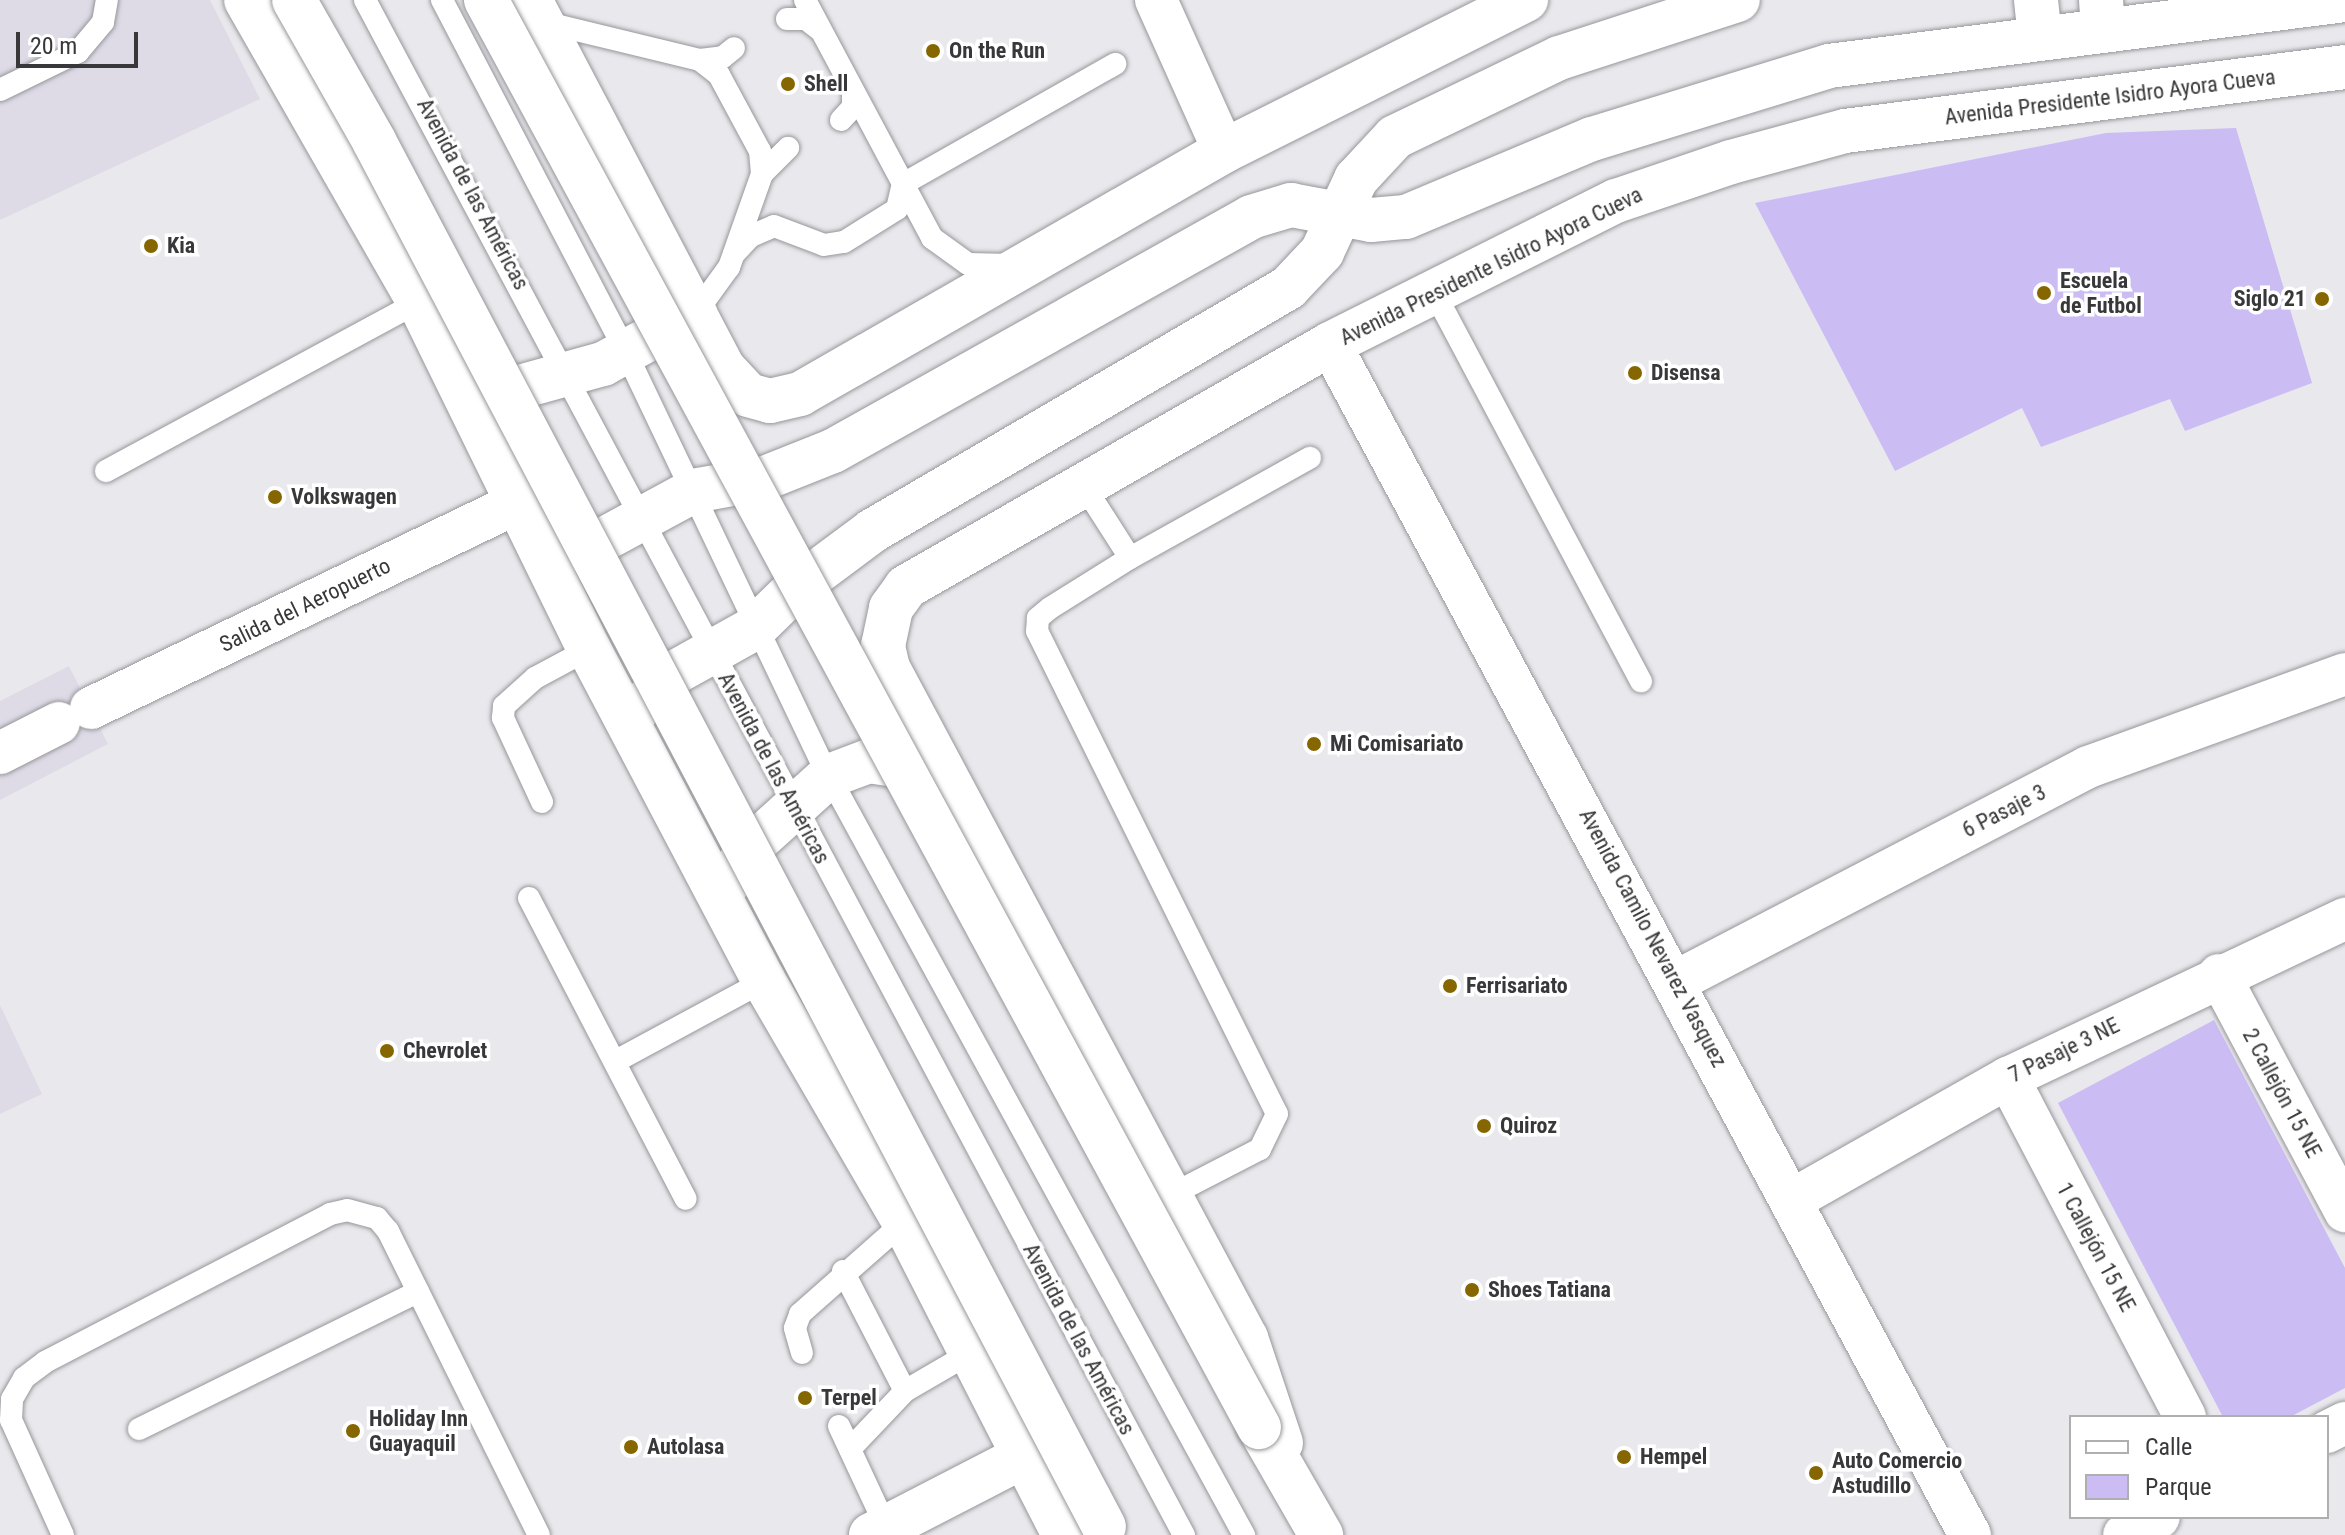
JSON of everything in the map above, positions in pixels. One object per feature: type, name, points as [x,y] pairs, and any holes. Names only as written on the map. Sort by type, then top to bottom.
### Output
[{"type":"main road","points":[[246,0],[419,302],[546,555],[589,649],[764,981],[904,1222],[972,1352],[1022,1457],[1092,1532]]},
{"type":"main road","points":[[294,0],[381,154],[1092,1532]]},
{"type":"main road","points":[[486,0],[1259,1427],[1294,1483],[1321,1535]]},
{"type":"main road","points":[[537,11],[724,369],[748,395],[770,401],[800,394],[1224,151],[1526,0]]},
{"type":"main road","points":[[628,722],[645,697],[674,673],[755,628],[797,587],[872,531],[1288,288],[1322,252],[1356,179],[1395,137],[1559,58],[1738,0]]},
{"type":"main road","points":[[546,555],[597,543],[693,491],[765,478],[833,451],[1251,217],[1291,205],[1371,220],[1406,217],[1592,139],[1829,66],[2038,19],[2345,0]]},
{"type":"main road","name":"Avenida Presidente Isidro Ayora Cueva","points":[[940,772],[888,668],[883,646],[891,608],[906,587],[1330,344],[1616,201],[1731,162],[1845,131],[2345,67]]},
{"type":"main road","points":[[465,392],[509,390],[568,371],[603,364],[695,314]]},
{"type":"main road","points":[[721,895],[747,850],[795,810],[829,776],[869,761],[940,772],[1246,1338],[1294,1483]]},
{"type":"main road","points":[[878,1531],[1022,1457]]},
{"type":"street","points":[[1156,0],[1224,151]]},
{"type":"street","name":"Avenida Camilo Nevarez Vasquez","points":[[1330,344],[1677,981],[1970,1535]]},
{"type":"street","name":"Salida del Aeropuerto","points":[[0,753],[519,502]]},
{"type":"street","name":"6 Pasaje 3","points":[[1677,981],[2088,767],[2343,679]]},
{"type":"street","name":"7 Pasaje 3 NE","points":[[1792,1200],[2008,1078],[2219,975],[2345,919]]},
{"type":"street","name":"2 Callejón 15 NE","points":[[2219,975],[2345,1211]]},
{"type":"street","name":"1 Callejón 15 NE","points":[[2008,1078],[2184,1415]]},
{"type":"street","points":[[2124,1535],[2155,1519]]},
{"type":"lane","points":[[0,90],[78,52],[103,22],[107,0]]},
{"type":"lane","name":"Avenida de las Américas","points":[[365,0],[568,371],[795,810],[1184,1535]]},
{"type":"lane","name":"Avenida de las Américas","points":[[442,0],[625,352],[755,628],[829,776],[1244,1535]]},
{"type":"lane","points":[[805,0],[932,238],[946,252],[968,264],[1032,263]]},
{"type":"lane","points":[[537,11],[700,60],[719,75],[763,161],[762,174],[734,254]]},
{"type":"lane","points":[[787,19],[806,19],[821,30]]},
{"type":"lane","points":[[700,60],[723,57],[734,48]]},
{"type":"lane","points":[[695,314],[734,254],[751,236],[774,226],[824,245],[844,242],[897,209],[903,184],[1115,64]]},
{"type":"lane","points":[[841,120],[853,107],[853,91]]},
{"type":"lane","points":[[762,174],[788,148]]},
{"type":"lane","points":[[1434,292],[1641,681]]},
{"type":"lane","points":[[106,471],[419,302]]},
{"type":"lane","points":[[1169,1196],[1260,1149],[1277,1114],[1037,631],[1038,618],[1130,558],[1310,458]]},
{"type":"lane","points":[[1084,486],[1130,558]]},
{"type":"lane","points":[[542,802],[503,718],[504,706],[535,678],[589,649]]},
{"type":"lane","points":[[529,898],[686,1199]]},
{"type":"lane","points":[[616,1061],[764,981]]},
{"type":"lane","points":[[63,1535],[11,1420],[12,1399],[24,1378],[45,1362],[330,1214],[347,1210],[361,1211],[383,1224],[539,1535]]},
{"type":"lane","points":[[802,1353],[795,1328],[800,1314],[843,1271],[904,1222]]},
{"type":"lane","points":[[843,1271],[905,1391]]},
{"type":"lane","points":[[139,1429],[418,1292]]},
{"type":"lane","points":[[850,1449],[905,1391],[972,1352]]},
{"type":"lane","points":[[839,1426],[878,1531]]},
{"type":"shaded area","points":[[0,0],[210,0],[260,99],[0,220]]},
{"type":"shaded area","points":[[69,666],[108,744],[0,800],[0,701]]},
{"type":"shaded area","points":[[0,1005],[42,1094],[0,1114]]},
{"type":"green space","name":"Escuela de Futbol","points":[[2236,128],[2312,383],[2185,431],[2170,399],[2041,447],[2022,408],[1895,471],[1755,203],[2106,133]]},
{"type":"green space","points":[[2214,1020],[2345,1268],[2345,1388],[2294,1415],[2222,1415],[2058,1103]]},
{"type":"place","name":"On the Run","points":[[933,51]]},
{"type":"place","name":"Shell","points":[[788,84]]},
{"type":"place","name":"Kia","points":[[151,246]]},
{"type":"place","name":"Escuela de Futbol","points":[[2044,293]]},
{"type":"place","name":"Siglo 21","points":[[2322,299]]},
{"type":"place","name":"Disensa","points":[[1635,373]]},
{"type":"place","name":"Volkswagen","points":[[275,497]]},
{"type":"place","name":"Mi Comisariato","points":[[1314,744]]},
{"type":"place","name":"Ferrisariato","points":[[1450,986]]},
{"type":"place","name":"Chevrolet","points":[[387,1051]]},
{"type":"place","name":"Quiroz","points":[[1484,1126]]},
{"type":"place","name":"Shoes Tatiana","points":[[1472,1290]]},
{"type":"place","name":"Terpel","points":[[805,1398]]},
{"type":"place","name":"Holiday Inn Guayaquil","points":[[353,1431]]},
{"type":"place","name":"Autolasa","points":[[631,1447]]},
{"type":"place","name":"Hempel","points":[[1624,1457]]},
{"type":"place","name":"Auto Comercio Astudillo","points":[[1816,1473]]}]
